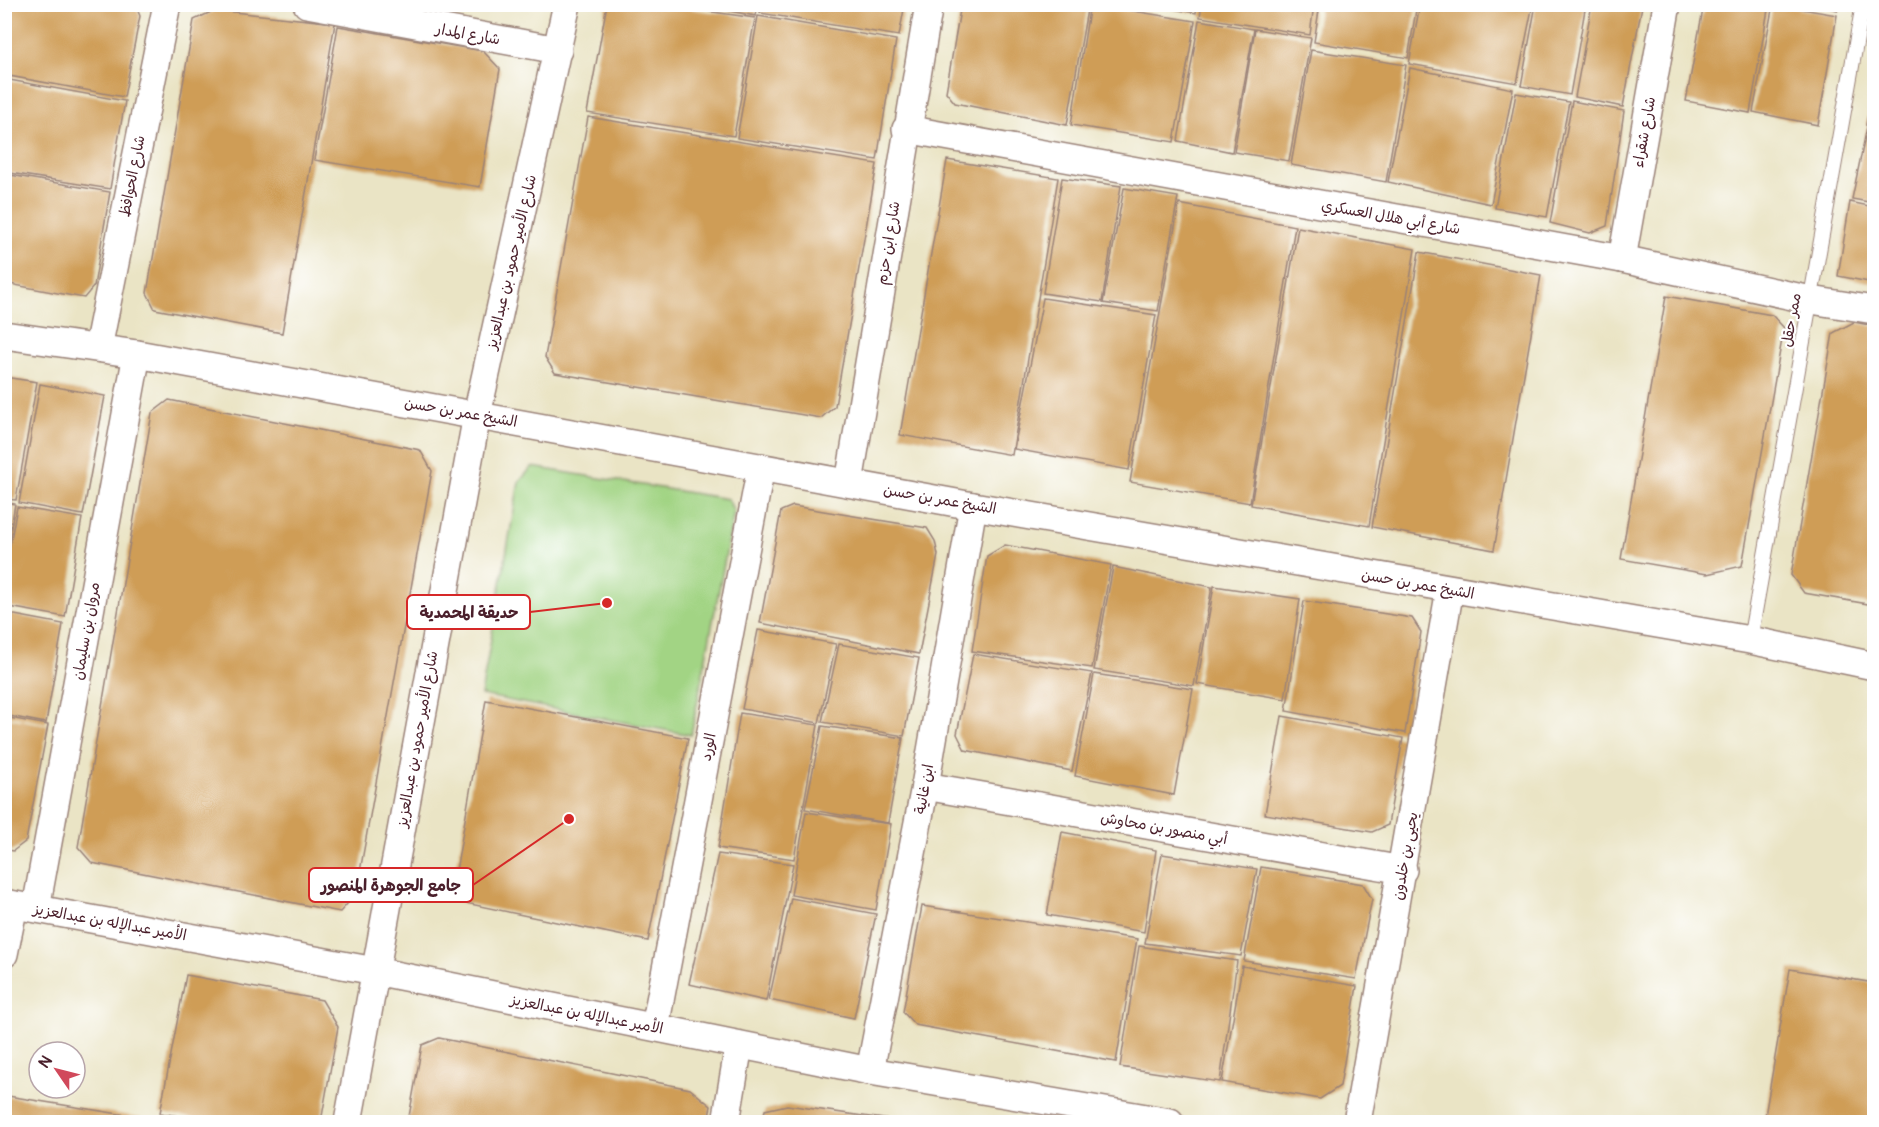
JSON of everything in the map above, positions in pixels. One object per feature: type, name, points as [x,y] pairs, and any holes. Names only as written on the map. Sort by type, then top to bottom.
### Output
[{"type":"street","name":"شارع الحوافظ","points":[[98,348],[167,4]]},
{"type":"street","name":"شارع المدار","points":[[307,4],[558,50]]},
{"type":"street","name":"شارع الأمير حمود بن عبدالعزيز","points":[[348,1122],[477,415],[567,4]]},
{"type":"street","name":"شارع ابن حزم","points":[[849,483],[906,129],[929,4]]},
{"type":"street","name":"شارع شقراء","points":[[1622,260],[1667,4]]},
{"type":"street","name":"شارع أبي هلال العسكري","points":[[906,129],[1622,260],[1811,300],[1875,310]]},
{"type":"street","name":"الشيخ عمر بن حسن","points":[[4,334],[137,354],[973,506],[1750,640],[1875,666]]},
{"type":"street","name":"مروان بن سليمان","points":[[4,954],[18,905],[137,354]]},
{"type":"street","name":"الورد","points":[[655,1027],[761,467]]},
{"type":"street","name":"ابن غانية","points":[[870,1071],[925,786],[973,506]]},
{"type":"street","name":"يحيى بن خلدون","points":[[1357,1122],[1403,870],[1450,589]]},
{"type":"street","name":"أبي منصور بن محاوش","points":[[925,786],[1403,870]]},
{"type":"street","name":"الأمير عبدالإله بن عبدالعزيز","points":[[18,905],[375,971],[870,1071],[1170,1122]]},
{"type":"street","points":[[726,1122],[739,1045]]},
{"type":"lane","name":"ممر حقل","points":[[1750,640],[1863,4]]},
{"type":"green space","points":[[532,467],[728,499],[734,512],[691,735],[481,695],[519,482]]},
{"type":"building","points":[[4,4],[135,4],[140,16],[124,97],[4,75]]},
{"type":"building","points":[[607,4],[656,4],[755,18],[734,136],[587,113]]},
{"type":"building","points":[[693,4],[758,4],[756,16]]},
{"type":"building","points":[[762,4],[905,4],[899,36],[760,13]]},
{"type":"building","points":[[961,4],[1088,4],[1067,125],[955,103],[946,92]]},
{"type":"building","points":[[1090,4],[1195,21],[1174,142],[1071,125]]},
{"type":"building","points":[[1143,4],[1197,4],[1196,13]]},
{"type":"building","points":[[1202,4],[1314,4],[1310,35],[1200,17]]},
{"type":"building","points":[[1320,4],[1417,4],[1408,58],[1314,42]]},
{"type":"building","points":[[1420,4],[1533,4],[1517,83],[1409,64]]},
{"type":"building","points":[[1536,4],[1586,4],[1570,95],[1521,86]]},
{"type":"building","points":[[1592,4],[1642,6],[1623,107],[1575,97]]},
{"type":"building","points":[[1704,4],[1769,4],[1750,113],[1686,101]]},
{"type":"building","points":[[1773,4],[1837,15],[1818,125],[1753,112]]},
{"type":"building","points":[[1811,4],[1839,4],[1838,10]]},
{"type":"building","points":[[215,10],[335,23],[282,333],[155,309],[147,293],[194,20]]},
{"type":"building","points":[[758,16],[896,40],[877,160],[737,138]]},
{"type":"building","points":[[1199,20],[1254,29],[1232,152],[1178,141]]},
{"type":"building","points":[[338,26],[483,51],[500,69],[480,187],[314,160]]},
{"type":"building","points":[[1255,29],[1311,38],[1289,161],[1234,152]]},
{"type":"building","points":[[1311,50],[1406,65],[1386,182],[1291,165]]},
{"type":"building","points":[[1410,68],[1513,89],[1491,204],[1388,182]]},
{"type":"building","points":[[4,79],[125,101],[110,189],[4,172]]},
{"type":"building","points":[[1874,87],[1874,126],[1866,125]]},
{"type":"building","points":[[1516,93],[1569,102],[1547,217],[1495,208]]},
{"type":"building","points":[[1572,101],[1624,111],[1607,226],[1590,233],[1550,223]]},
{"type":"building","points":[[588,117],[877,164],[835,406],[821,418],[555,373],[545,357]]},
{"type":"building","points":[[1867,127],[1874,128],[1874,203],[1852,199]]},
{"type":"building","points":[[947,160],[1058,178],[1012,455],[900,435]]},
{"type":"building","points":[[4,174],[110,192],[94,286],[84,298],[4,283]]},
{"type":"building","points":[[1062,178],[1121,186],[1102,302],[1043,293]]},
{"type":"building","points":[[1124,188],[1178,197],[1158,311],[1103,303]]},
{"type":"building","points":[[1850,202],[1874,207],[1874,283],[1838,276]]},
{"type":"building","points":[[1179,204],[1295,226],[1250,503],[1130,482]]},
{"type":"building","points":[[1298,227],[1415,249],[1369,526],[1251,505]]},
{"type":"building","points":[[1419,252],[1541,275],[1494,550],[1372,527]]},
{"type":"building","points":[[1666,296],[1772,315],[1784,328],[1742,566],[1707,574],[1621,559]]},
{"type":"building","points":[[1043,298],[1156,315],[1129,470],[1014,449]]},
{"type":"building","points":[[1854,322],[1874,326],[1874,605],[1804,593],[1791,575],[1833,333]]},
{"type":"building","points":[[4,377],[37,382],[16,500],[4,499]]},
{"type":"building","points":[[40,384],[105,396],[83,515],[19,503]]},
{"type":"building","points":[[169,400],[420,450],[432,471],[356,894],[340,912],[92,863],[78,847],[152,413]]},
{"type":"building","points":[[4,502],[15,504],[6,557],[4,557]]},
{"type":"building","points":[[793,506],[927,528],[935,541],[938,555],[919,654],[760,623],[781,511]]},
{"type":"building","points":[[17,507],[82,518],[65,617],[4,606],[4,577]]},
{"type":"building","points":[[1005,545],[1111,565],[1092,668],[972,651],[987,556]]},
{"type":"building","points":[[1113,567],[1212,587],[1194,686],[1094,670]]},
{"type":"building","points":[[1214,586],[1300,599],[1285,699],[1197,684]]},
{"type":"building","points":[[1304,601],[1412,618],[1421,632],[1405,733],[1286,711]]},
{"type":"building","points":[[4,613],[63,624],[46,723],[4,715]]},
{"type":"building","points":[[758,630],[836,644],[819,723],[742,709]]},
{"type":"building","points":[[839,644],[919,658],[904,736],[822,722]]},
{"type":"building","points":[[973,654],[1092,673],[1072,771],[965,750],[957,734]]},
{"type":"building","points":[[1094,674],[1193,689],[1174,795],[1075,776]]},
{"type":"building","points":[[486,700],[688,738],[648,941],[451,900]]},
{"type":"building","points":[[740,713],[818,725],[794,859],[718,848]]},
{"type":"building","points":[[1282,716],[1403,738],[1388,825],[1372,832],[1265,814]]},
{"type":"building","points":[[4,717],[48,725],[26,841],[13,851],[4,849]]},
{"type":"building","points":[[822,726],[903,738],[888,823],[805,809]]},
{"type":"building","points":[[806,812],[891,824],[876,910],[791,895]]},
{"type":"building","points":[[1062,832],[1156,850],[1144,932],[1047,915]]},
{"type":"building","points":[[718,854],[793,864],[766,1001],[689,984]]},
{"type":"building","points":[[1162,854],[1257,869],[1241,956],[1145,943]]},
{"type":"building","points":[[1261,867],[1363,884],[1372,899],[1356,979],[1244,961]]},
{"type":"building","points":[[791,898],[876,914],[854,1018],[769,1000]]},
{"type":"building","points":[[922,906],[1137,939],[1116,1062],[915,1025],[903,1012]]},
{"type":"building","points":[[1139,946],[1237,961],[1220,1082],[1120,1067]]},
{"type":"building","points":[[1242,966],[1357,986],[1340,1086],[1320,1099],[1222,1082]]},
{"type":"building","points":[[1790,969],[1874,983],[1874,1122],[1764,1122]]},
{"type":"building","points":[[186,975],[322,1000],[338,1027],[321,1122],[218,1122],[160,1113]]},
{"type":"building","points":[[439,1038],[690,1089],[711,1106],[708,1122],[408,1122],[422,1045]]},
{"type":"building","points":[[8,1096],[162,1121],[162,1122],[4,1122]]},
{"type":"building","points":[[787,1105],[897,1122],[762,1122],[765,1110]]},
{"type":"place","name":"حديقة المحمدية","points":[[607,603]]},
{"type":"place","name":"جامع الجوهرة المنصور","points":[[569,819]]}]
